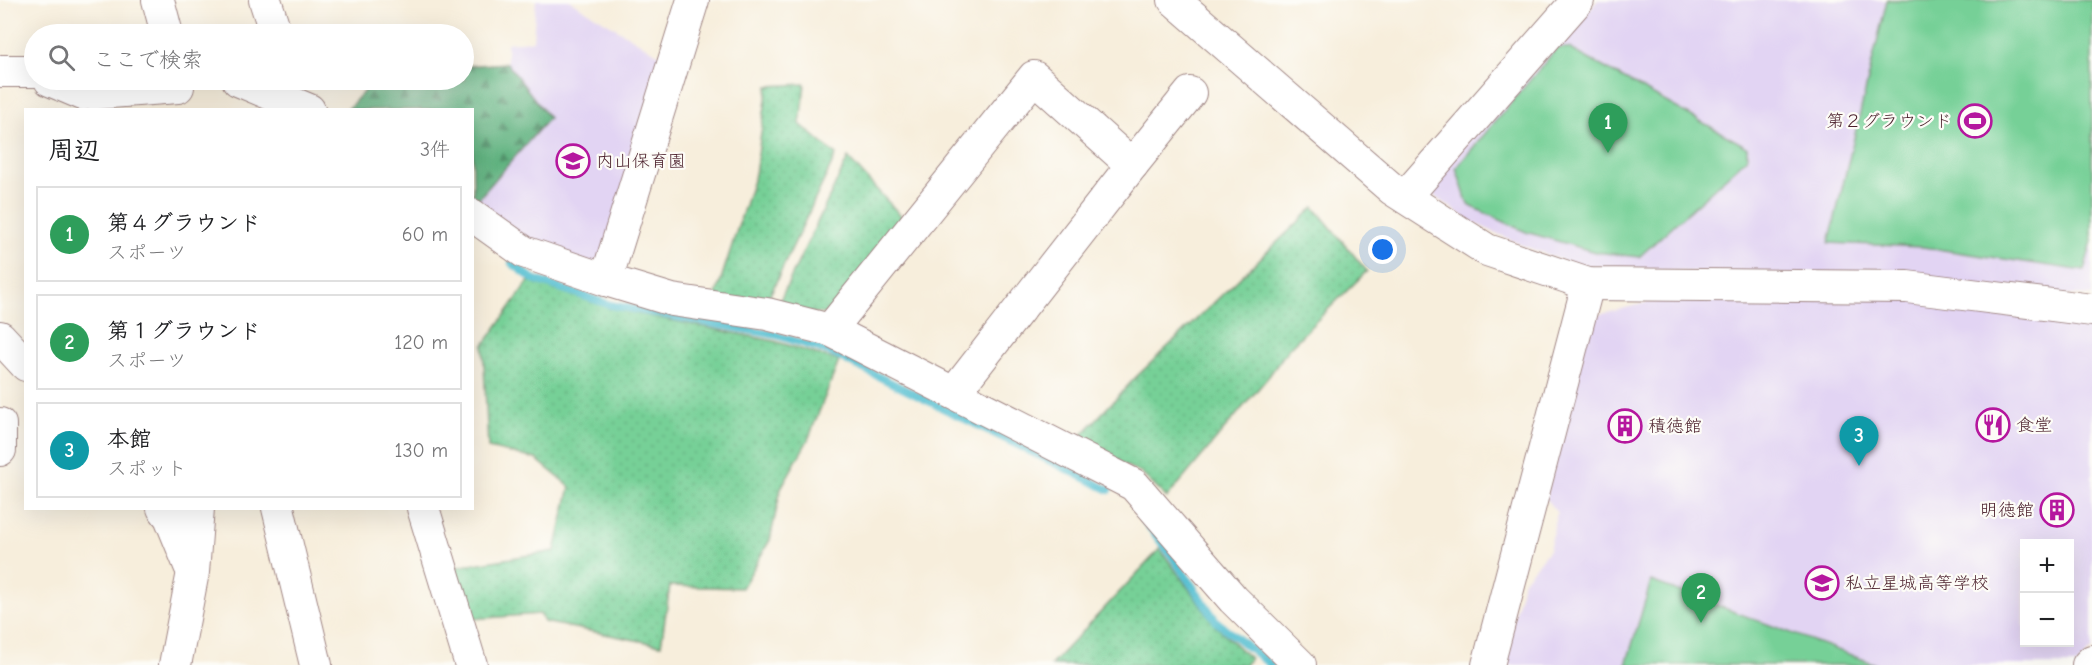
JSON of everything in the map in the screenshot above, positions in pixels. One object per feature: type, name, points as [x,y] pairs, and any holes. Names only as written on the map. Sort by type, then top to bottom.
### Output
[{"type":"street","points":[[158,0],[164,24]]},
{"type":"street","points":[[265,0],[273,24]]},
{"type":"street","points":[[606,280],[693,0]]},
{"type":"street","points":[[1174,0],[1374,174],[1487,250],[1588,284],[1907,288],[2092,310]]},
{"type":"street","points":[[1405,197],[1578,0]]},
{"type":"street","points":[[0,71],[24,71]]},
{"type":"street","points":[[830,330],[1034,77],[1132,165]]},
{"type":"street","points":[[73,90],[82,94],[179,92]]},
{"type":"street","points":[[267,90],[299,101]]},
{"type":"street","points":[[954,393],[1190,93]]},
{"type":"street","points":[[474,216],[524,252],[606,280],[672,300],[767,314],[830,330],[1134,485],[1233,599],[1300,665]]},
{"type":"street","points":[[1488,665],[1588,284]]},
{"type":"street","points":[[0,337],[24,362]]},
{"type":"street","points":[[0,424],[0,450]]},
{"type":"street","points":[[165,510],[170,517],[193,572]]},
{"type":"street","points":[[175,665],[193,572],[198,510]]},
{"type":"street","points":[[278,510],[316,665]]},
{"type":"street","points":[[424,510],[471,665]]},
{"type":"street","points":[[2088,665],[2092,661]]},
{"type":"shaded area","name":"内山保育園","points":[[536,0],[569,0],[666,59],[607,259],[589,269],[525,243],[474,206],[549,118],[507,63],[507,43],[533,41]]},
{"type":"shaded area","points":[[1598,0],[2092,0],[2092,296],[1575,265],[1522,245],[1470,221],[1425,189]]},
{"type":"shaded area","points":[[1681,294],[1939,298],[2092,321],[2092,649],[2077,665],[1501,665],[1524,580],[1549,550],[1557,513],[1546,499],[1590,317]]},
{"type":"green space","name":"第２グラウンド","points":[[1887,0],[2092,0],[2092,241],[2084,271],[1923,247],[1829,243]]},
{"type":"green space","points":[[1557,48],[1569,48],[1747,147],[1747,158],[1639,257],[1595,252],[1526,232],[1468,205],[1456,168]]},
{"type":"green space","points":[[507,63],[549,118],[474,204],[474,108],[349,108],[365,90],[474,90],[474,65]]},
{"type":"green space","points":[[805,84],[800,124],[836,155],[768,299],[714,301],[755,174],[768,86]]},
{"type":"green space","points":[[848,158],[903,218],[827,314],[782,311],[780,300]]},
{"type":"green space","points":[[1314,207],[1367,271],[1289,348],[1269,376],[1167,498],[1141,473],[1076,441],[1136,377]]},
{"type":"green space","points":[[529,281],[610,308],[774,341],[839,361],[808,440],[781,488],[770,540],[742,588],[670,586],[661,645],[544,622],[540,614],[472,619],[455,567],[555,551],[570,487],[536,459],[488,448],[483,346]]},
{"type":"green space","points":[[1160,549],[1216,626],[1250,658],[1245,665],[1051,665]]},
{"type":"green space","points":[[1651,581],[1878,665],[1626,665]]},
{"type":"waterway","points":[[512,263],[533,279],[611,305],[776,335],[827,351],[1109,490]]},
{"type":"waterway","points":[[1145,521],[1217,622],[1271,665]]},
{"type":"place","name":"第２グラウンド","points":[[1975,121]]},
{"type":"place","name":"第４グラウンド","points":[[1608,153]]},
{"type":"place","name":"内山保育園","points":[[573,161]]},
{"type":"place","name":"食堂","points":[[1993,425]]},
{"type":"place","name":"積徳館","points":[[1625,426]]},
{"type":"place","name":"本館","points":[[1859,466]]},
{"type":"place","name":"明徳館","points":[[2057,510]]},
{"type":"place","name":"私立星城高等学校","points":[[1822,583]]},
{"type":"place","name":"第１グラウンド","points":[[1701,623]]}]
